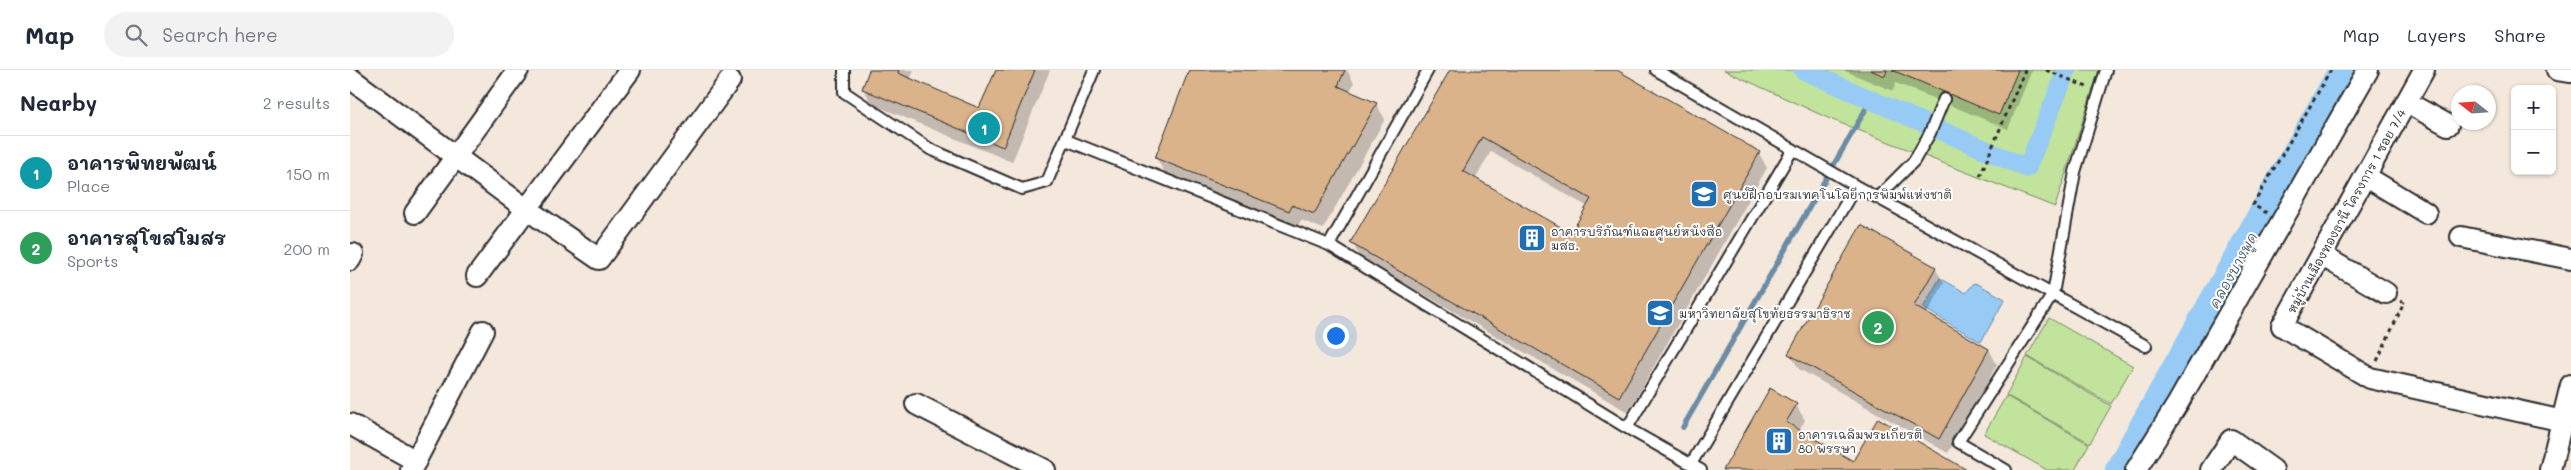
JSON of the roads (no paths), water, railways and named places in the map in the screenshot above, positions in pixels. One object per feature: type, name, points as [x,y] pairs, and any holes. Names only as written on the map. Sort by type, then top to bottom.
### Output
[{"type":"street","points":[[415,213],[518,70]]},
{"type":"street","points":[[477,276],[630,70]]},
{"type":"street","points":[[2136,470],[2178,403],[2368,70]]},
{"type":"street","name":"หมู่บ้านเมืองทองธานี โครงการ 1 ซอย 7/4","points":[[2424,70],[2282,326],[2370,378],[2563,421]]},
{"type":"street","points":[[2557,70],[2571,72]]},
{"type":"street","points":[[350,78],[526,208],[599,259],[730,80]]},
{"type":"street","points":[[2406,102],[2448,125]]},
{"type":"street","points":[[2365,176],[2426,213]]},
{"type":"street","points":[[2461,237],[2571,259]]},
{"type":"street","points":[[2321,255],[2386,293]]},
{"type":"street","points":[[350,424],[413,465],[483,331]]},
{"type":"street","points":[[2550,470],[2571,385]]},
{"type":"street","points":[[916,404],[1045,470]]},
{"type":"street","points":[[2211,470],[2231,440],[2273,470]]},
{"type":"lane","points":[[844,70],[844,92],[930,149],[1022,189],[1047,182],[1094,70]]},
{"type":"lane","points":[[1329,245],[1428,70]]},
{"type":"lane","points":[[1656,70],[1877,198],[2146,346]]},
{"type":"lane","points":[[2006,470],[1991,467],[1958,442],[2053,294],[2075,172],[2106,70]]},
{"type":"lane","points":[[1877,198],[1914,161],[1930,133],[1944,99]]},
{"type":"lane","points":[[1066,140],[1329,245],[1627,428],[1701,470]]},
{"type":"lane","points":[[1627,428],[1793,149]]},
{"type":"lane","points":[[1690,464],[1856,186]]},
{"type":"water","points":[[1940,278],[1966,293],[1974,283],[2005,299],[1981,342],[1923,308]]},
{"type":"waterway","points":[[1803,70],[2027,168],[2067,70]]},
{"type":"waterway","name":"คลองบางพูด","points":[[2121,470],[2345,70]]},
{"type":"waterway","points":[[1683,427],[1871,100]]},
{"type":"place","name":"อาคารพิทยพัฒน์","points":[[984,128]]},
{"type":"place","name":"ศูนย์ฝึกอบรมเทคโนโลยีการพิมพ์แห่งชาติ","points":[[1704,194]]},
{"type":"place","name":"อาคารบริภัณฑ์และศูนย์หนังสือ มสธ.","points":[[1532,238]]},
{"type":"place","name":"มหาวิทยาลัยสุโขทัยธรรมาธิราช","points":[[1660,313]]},
{"type":"place","name":"อาคารสุโขสโมสร","points":[[1878,327]]},
{"type":"place","name":"อาคารเฉลิมพระเกียรติ 80 พรรษา","points":[[1779,441]]}]
